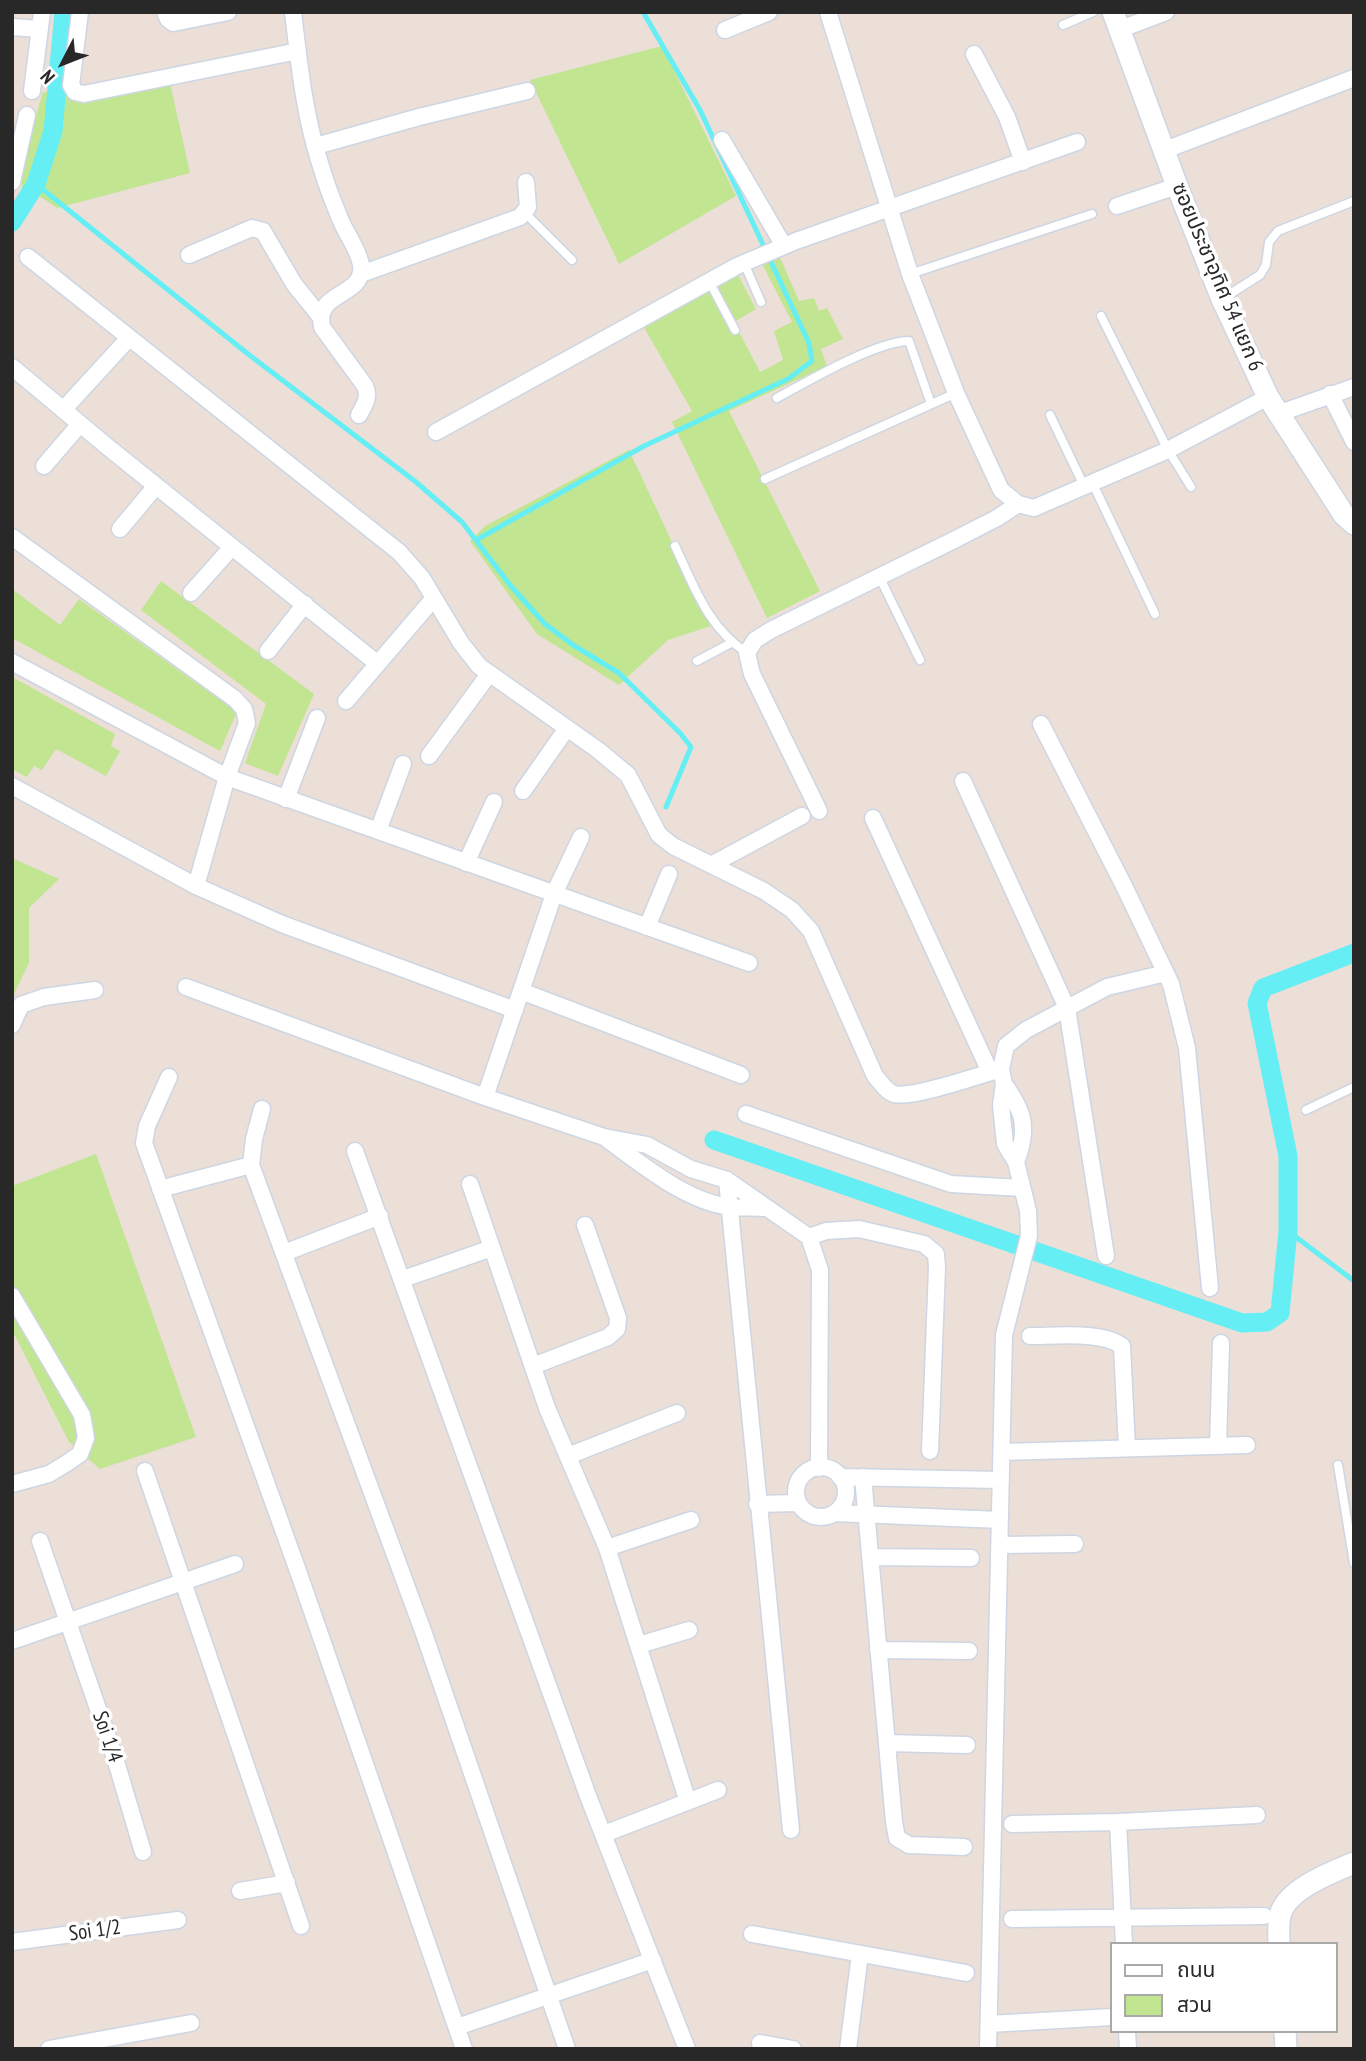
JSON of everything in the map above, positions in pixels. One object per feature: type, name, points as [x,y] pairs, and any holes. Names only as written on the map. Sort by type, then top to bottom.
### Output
[{"type":"street","points":[[32,91],[42,12]]},
{"type":"street","points":[[80,12],[71,85],[75,92],[84,94],[298,51]]},
{"type":"street","points":[[165,12],[173,23],[228,12]]},
{"type":"street","points":[[293,12],[302,86],[318,157],[340,219],[360,263],[360,274],[355,284],[324,306],[319,315]]},
{"type":"street","points":[[724,30],[769,12]]},
{"type":"street","points":[[828,12],[910,274],[956,393],[1001,490],[1018,504],[1034,508],[1274,405],[1354,387]]},
{"type":"street","points":[[1117,21],[1166,12]]},
{"type":"street","name":"ซอยประชาอุทิศ 54 แยก 6","points":[[1117,21],[1177,186],[1222,299],[1274,405],[1344,515],[1354,524]]},
{"type":"street","points":[[12,27],[40,29]]},
{"type":"street","points":[[974,54],[1007,117],[1023,162]]},
{"type":"street","points":[[1166,150],[1354,78]]},
{"type":"street","points":[[316,146],[527,91]]},
{"type":"street","points":[[12,182],[27,115]]},
{"type":"street","points":[[722,140],[781,247]]},
{"type":"street","points":[[436,432],[749,261],[781,247],[1077,142]]},
{"type":"street","points":[[360,274],[520,217],[528,207],[526,182]]},
{"type":"street","points":[[1117,206],[1177,186]]},
{"type":"street","points":[[189,255],[252,228],[263,231],[293,284],[319,315],[322,327],[365,386],[367,401],[359,415]]},
{"type":"street","points":[[28,257],[399,552],[422,578],[461,643],[479,666],[598,750],[628,775],[659,835],[673,846],[764,891],[792,910],[811,931],[874,1076],[886,1088],[895,1094],[921,1092],[998,1075]]},
{"type":"street","points":[[63,410],[129,338]]},
{"type":"street","points":[[12,367],[378,664]]},
{"type":"street","points":[[1330,394],[1354,442]]},
{"type":"street","points":[[44,466],[80,424]]},
{"type":"street","points":[[120,529],[156,486]]},
{"type":"street","points":[[819,811],[752,674],[747,653],[755,640],[997,518],[1018,504]]},
{"type":"street","points":[[12,537],[235,699],[244,709],[247,723],[227,778],[196,886]]},
{"type":"street","points":[[191,593],[232,547]]},
{"type":"street","points":[[346,701],[434,598]]},
{"type":"street","points":[[268,651],[305,604]]},
{"type":"street","points":[[12,662],[227,778],[749,963]]},
{"type":"street","points":[[429,755],[489,674]]},
{"type":"street","points":[[286,799],[317,718]]},
{"type":"street","points":[[1041,724],[1171,984],[1187,1048],[1210,1288]]},
{"type":"street","points":[[523,791],[567,729]]},
{"type":"street","points":[[378,831],[403,764]]},
{"type":"street","points":[[963,781],[1067,1009],[1106,1256]]},
{"type":"street","points":[[12,786],[196,886],[282,924],[515,1010]]},
{"type":"street","points":[[466,863],[494,802]]},
{"type":"street","points":[[712,865],[802,816]]},
{"type":"street","points":[[873,818],[998,1075],[1019,1104],[1024,1142],[1016,1162],[1030,1223],[1029,1236],[1004,1335],[988,2049]]},
{"type":"street","points":[[485,1097],[554,894],[581,837]]},
{"type":"street","points":[[647,928],[669,874]]},
{"type":"street","points":[[998,1075],[1006,1046],[1012,1039],[1107,987],[1166,973]]},
{"type":"street","points":[[186,987],[485,1097],[604,1137],[647,1145],[691,1169],[727,1180],[809,1237],[820,1270],[819,1468]]},
{"type":"street","points":[[12,1025],[21,1005],[44,997],[95,990]]},
{"type":"street","points":[[521,991],[741,1075]]},
{"type":"street","points":[[169,1077],[145,1134],[144,1143],[298,1571],[464,2049]]},
{"type":"street","points":[[262,1108],[251,1166],[423,1631],[567,2049]]},
{"type":"street","points":[[746,1114],[951,1184],[1023,1188]]},
{"type":"street","points":[[604,1137],[692,1195],[729,1207],[764,1208]]},
{"type":"street","points":[[355,1151],[588,1796],[687,2049]]},
{"type":"street","points":[[160,1189],[251,1166]]},
{"type":"street","points":[[727,1180],[790,1830]]},
{"type":"street","points":[[470,1184],[533,1366],[607,1548],[688,1802]]},
{"type":"street","points":[[284,1253],[380,1216]]},
{"type":"street","points":[[533,1366],[608,1336],[617,1329],[618,1318],[585,1225]]},
{"type":"street","points":[[809,1237],[826,1231],[859,1229],[924,1244],[936,1254],[930,1451]]},
{"type":"street","points":[[402,1279],[492,1248]]},
{"type":"street","points":[[12,1296],[82,1415],[86,1438],[80,1454],[67,1463],[49,1474],[12,1485]]},
{"type":"street","points":[[1030,1336],[1102,1337],[1114,1339],[1122,1346],[1127,1448]]},
{"type":"street","points":[[1218,1446],[1221,1343]]},
{"type":"street","points":[[568,1456],[677,1413]]},
{"type":"street","points":[[1002,1452],[1247,1445]]},
{"type":"street","points":[[835,1513],[845,1500],[844,1484],[840,1477],[834,1472],[819,1468],[804,1474],[799,1480],[796,1495],[798,1503],[803,1510],[818,1517],[835,1513],[1000,1520]]},
{"type":"street","points":[[145,1471],[301,1926]]},
{"type":"street","points":[[840,1477],[1001,1480]]},
{"type":"street","points":[[863,1478],[897,1838],[909,1845],[964,1847]]},
{"type":"street","points":[[757,1504],[798,1503]]},
{"type":"street","points":[[607,1548],[691,1520]]},
{"type":"street","name":"Soi 1/4","points":[[40,1541],[115,1758],[143,1852]]},
{"type":"street","points":[[999,1545],[1075,1544]]},
{"type":"street","points":[[870,1557],[971,1558]]},
{"type":"street","points":[[12,1642],[235,1564]]},
{"type":"street","points":[[639,1645],[689,1630]]},
{"type":"street","points":[[878,1650],[969,1651]]},
{"type":"street","points":[[887,1743],[967,1745]]},
{"type":"street","points":[[604,1834],[718,1790]]},
{"type":"street","points":[[1012,1824],[1257,1815]]},
{"type":"street","points":[[1118,1822],[1124,1942]]},
{"type":"street","points":[[1279,1942],[1280,1914],[1290,1899],[1322,1876],[1354,1863]]},
{"type":"street","points":[[240,1891],[287,1883]]},
{"type":"street","points":[[1012,1919],[1264,1916]]},
{"type":"street","name":"Soi 1/2","points":[[12,1942],[178,1920]]},
{"type":"street","points":[[752,1934],[966,1973]]},
{"type":"street","points":[[848,2049],[860,1954]]},
{"type":"street","points":[[457,2027],[653,1960]]},
{"type":"street","points":[[989,2024],[1110,2017]]},
{"type":"street","points":[[49,2049],[191,2023]]},
{"type":"street","points":[[760,2043],[793,2049]]},
{"type":"lane","points":[[1063,25],[1093,12]]},
{"type":"lane","points":[[1222,299],[1259,275],[1266,265],[1269,242],[1278,231],[1354,201]]},
{"type":"lane","points":[[525,213],[572,260]]},
{"type":"lane","points":[[910,274],[1091,214]]},
{"type":"lane","points":[[749,261],[761,302]]},
{"type":"lane","points":[[709,281],[735,330]]},
{"type":"lane","points":[[1101,316],[1168,450],[1191,487]]},
{"type":"lane","points":[[777,398],[836,367],[891,343],[909,341],[931,404]]},
{"type":"lane","points":[[765,480],[956,393]]},
{"type":"lane","points":[[1050,415],[1154,614]]},
{"type":"lane","points":[[674,546],[706,611],[731,643],[747,653]]},
{"type":"lane","points":[[879,576],[920,660]]},
{"type":"lane","points":[[697,661],[731,643]]},
{"type":"lane","points":[[1306,1110],[1354,1087]]},
{"type":"lane","points":[[1338,1465],[1354,1563]]},
{"type":"green space","points":[[662,46],[736,196],[619,264],[530,80]]},
{"type":"green space","points":[[170,83],[190,173],[57,208],[41,197],[22,191],[21,165],[43,92],[64,93],[85,99]]},
{"type":"green space","points":[[779,255],[799,301],[814,298],[819,311],[827,308],[843,339],[821,349],[827,366],[729,411],[820,591],[767,618],[672,422],[692,411],[642,324],[736,271],[756,309],[734,322],[760,372],[783,360],[774,331],[792,322],[761,262]]},
{"type":"green space","points":[[629,450],[711,626],[668,640],[619,685],[537,634],[470,541],[485,526]]},
{"type":"green space","points":[[161,581],[314,694],[278,776],[245,763],[266,704],[141,610]]},
{"type":"green space","points":[[12,589],[60,625],[79,599],[237,712],[220,751],[12,638]]},
{"type":"green space","points":[[12,677],[115,734],[111,746],[120,751],[106,776],[56,749],[42,770],[34,766],[27,777],[12,769]]},
{"type":"green space","points":[[12,858],[59,879],[29,908],[29,963],[12,998]]},
{"type":"green space","points":[[96,1154],[196,1437],[100,1469],[69,1442],[12,1330],[12,1186]]},
{"type":"waterway","points":[[12,222],[36,184],[53,131],[64,12]]},
{"type":"waterway","points":[[476,540],[644,446],[788,379],[812,361],[809,343],[700,110],[643,12]]},
{"type":"waterway","points":[[36,184],[248,354],[416,482],[462,522],[510,585],[545,624],[619,673],[680,733],[691,747],[666,807]]},
{"type":"waterway","points":[[714,1140],[1242,1323],[1267,1322],[1280,1313],[1288,1231],[1288,1156],[1257,1003],[1263,988],[1354,953]]},
{"type":"waterway","points":[[1288,1231],[1354,1281]]}]
